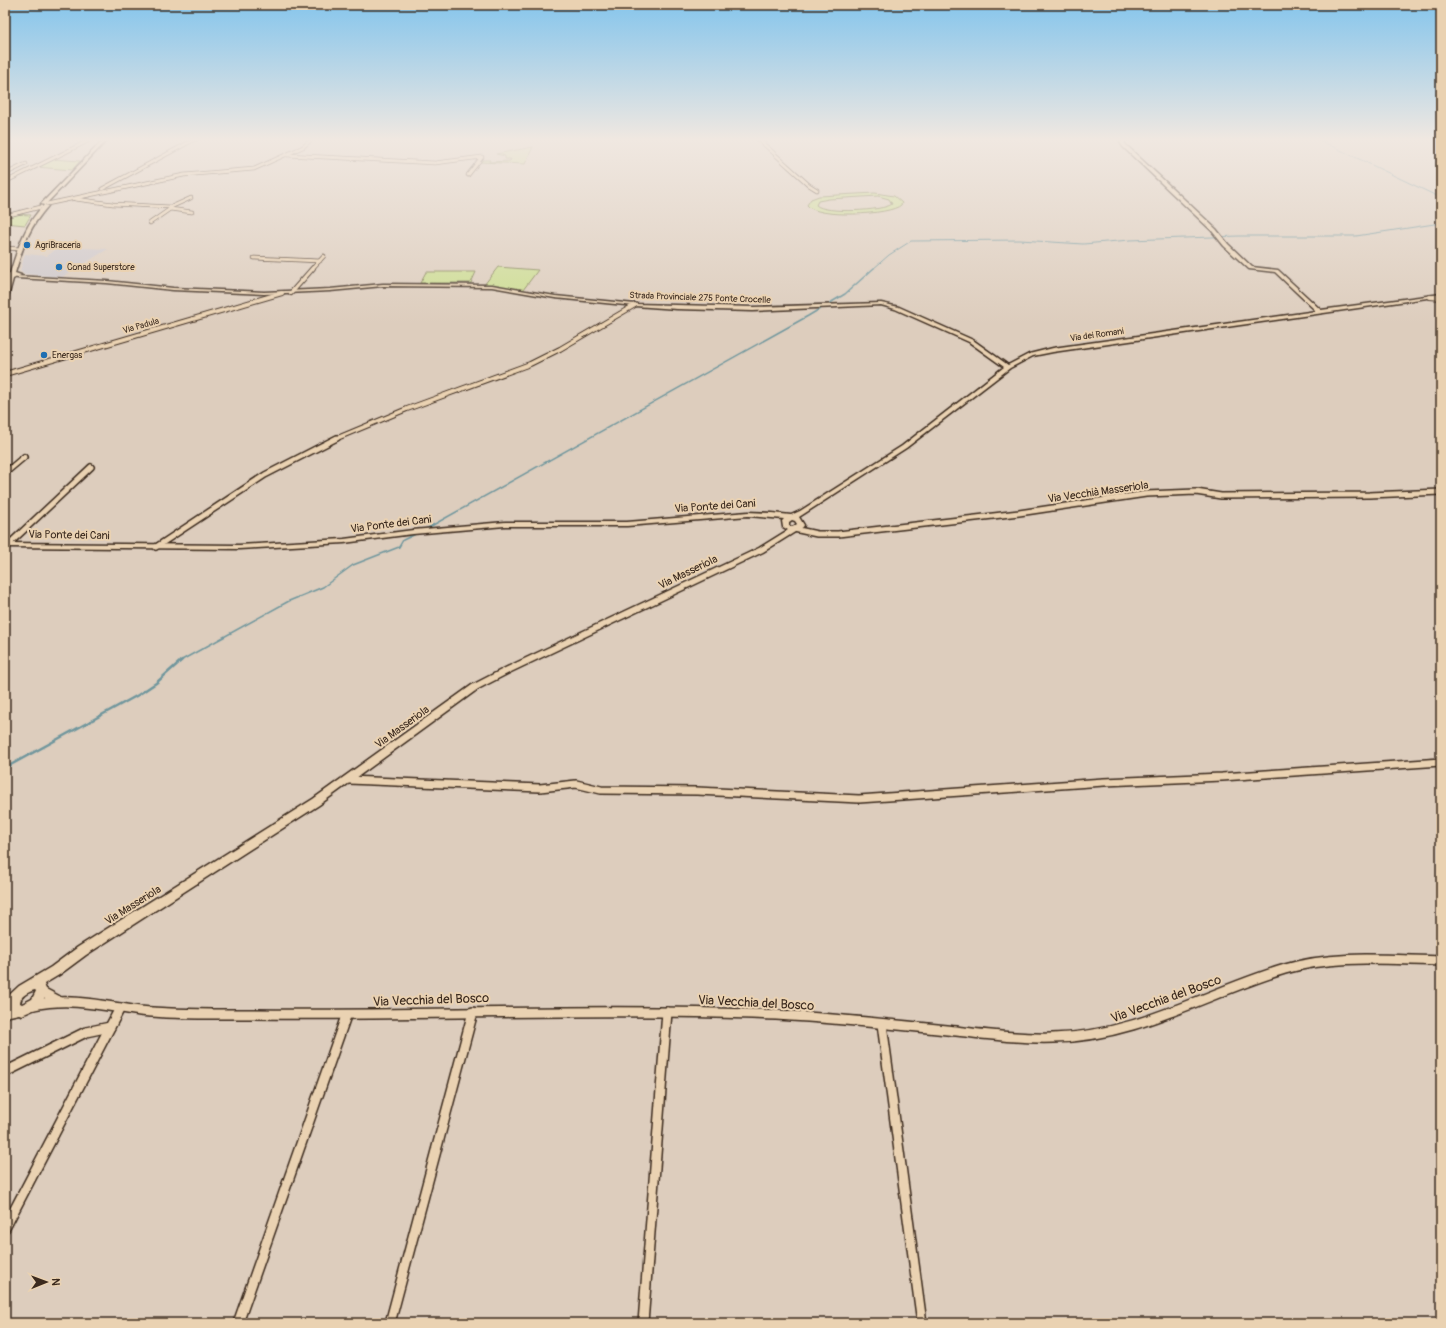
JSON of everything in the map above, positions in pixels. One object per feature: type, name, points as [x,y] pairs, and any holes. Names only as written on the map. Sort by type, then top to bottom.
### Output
[{"type":"main road","points":[[5,297],[10,276],[30,225],[50,200]]},
{"type":"main road","points":[[1182,200],[1252,268],[1272,269],[1281,274],[1321,313]]},
{"type":"main road","name":"Via Padula","points":[[10,276],[107,282],[173,289],[282,293],[353,288]]},
{"type":"main road","name":"Strada Provinciale 275 Ponte Crocelle","points":[[353,288],[404,285],[492,286],[555,297],[635,305],[753,309],[871,304],[897,308],[971,341],[1008,367]]},
{"type":"main road","name":"Via dei Romani","points":[[790,518],[802,513],[904,447],[1008,367],[1031,355],[1053,350],[1441,295]]},
{"type":"main road","points":[[801,523],[802,513]]},
{"type":"main road","name":"Via Ponte dei Cani","points":[[6,545],[239,547],[329,542],[414,532],[505,524],[627,524],[748,514],[766,514],[790,518]]},
{"type":"main road","points":[[779,517],[785,525],[794,529]]},
{"type":"main road","points":[[783,536],[785,521],[790,518],[797,519],[801,523]]},
{"type":"main road","name":"Via Masseriola","points":[[55,971],[82,951],[349,780],[475,687],[514,666],[761,550],[794,529],[800,527],[801,523]]},
{"type":"main road","points":[[5,1007],[22,990],[55,971]]},
{"type":"main road","points":[[5,1012],[31,1006],[39,999],[42,991],[55,971]]},
{"type":"main road","points":[[31,985],[38,986],[42,991]]},
{"type":"main road","points":[[16,997],[14,1004],[18,1009]]},
{"type":"street","points":[[5,216],[66,200]]},
{"type":"street","points":[[79,200],[170,208],[192,212]]},
{"type":"street","points":[[150,223],[170,208],[186,200]]},
{"type":"street","points":[[5,248],[21,249]]},
{"type":"street","points":[[291,293],[324,256]]},
{"type":"street","points":[[254,258],[320,261]]},
{"type":"street","name":"Via Padula","points":[[5,374],[282,293]]},
{"type":"street","points":[[1430,297],[1441,298]]},
{"type":"street","points":[[156,547],[252,483],[334,440],[530,364],[560,349],[635,305]]},
{"type":"street","points":[[5,473],[24,457]]},
{"type":"street","points":[[6,545],[91,467]]},
{"type":"street","name":"Via Vecchià Masseriola","points":[[794,529],[824,535],[838,534],[1019,513],[1146,494],[1196,492],[1221,496],[1250,494],[1369,495],[1441,492]]},
{"type":"street","points":[[801,523],[806,531]]},
{"type":"street","points":[[349,780],[540,788],[576,784],[602,790],[697,791],[859,799],[1104,782],[1222,777],[1441,762]]},
{"type":"street","name":"Via Vecchia del Bosco","points":[[57,1000],[104,1004],[120,1008],[156,1012],[346,1016],[472,1012],[667,1012],[777,1015],[1005,1037],[1066,1038],[1102,1035],[1150,1021],[1284,970],[1320,960],[1352,959],[1441,961]]},
{"type":"street","points":[[42,991],[57,1000]]},
{"type":"street","points":[[31,1006],[57,1000]]},
{"type":"street","points":[[5,1228],[120,1008]]},
{"type":"street","points":[[390,1323],[472,1012]]},
{"type":"street","points":[[643,1323],[667,1012]]},
{"type":"street","points":[[238,1323],[346,1016]]},
{"type":"street","points":[[882,1024],[922,1323]]},
{"type":"street","points":[[5,1072],[86,1032],[110,1027]]},
{"type":"shaded area","points":[[59,247],[108,249],[62,277],[25,274],[20,271],[25,254],[47,256]]},
{"type":"green space","points":[[810,200],[824,200],[818,201],[816,205],[831,210],[867,210],[892,204],[890,200],[899,200],[902,203],[894,208],[883,211],[854,214],[824,212],[813,209],[807,205]]},
{"type":"green space","points":[[14,214],[31,215],[25,225],[5,223],[5,216]]},
{"type":"green space","points":[[498,267],[538,270],[523,290],[484,285]]},
{"type":"green space","points":[[426,272],[476,272],[471,283],[420,283]]},
{"type":"waterway","points":[[873,269],[889,255],[911,241],[1020,240],[1083,244],[1130,240],[1239,236],[1356,236],[1441,223]]},
{"type":"waterway","points":[[424,530],[808,316],[845,294],[874,268]]},
{"type":"waterway","points":[[180,661],[289,601],[323,587],[353,565],[399,547],[403,540],[418,533]]},
{"type":"waterway","points":[[5,768],[138,695],[156,683],[182,660]]},
{"type":"place","name":"AgriBraceria","points":[[27,245]]},
{"type":"place","name":"Conad Superstore","points":[[59,267]]},
{"type":"place","name":"Energas","points":[[44,355]]}]
